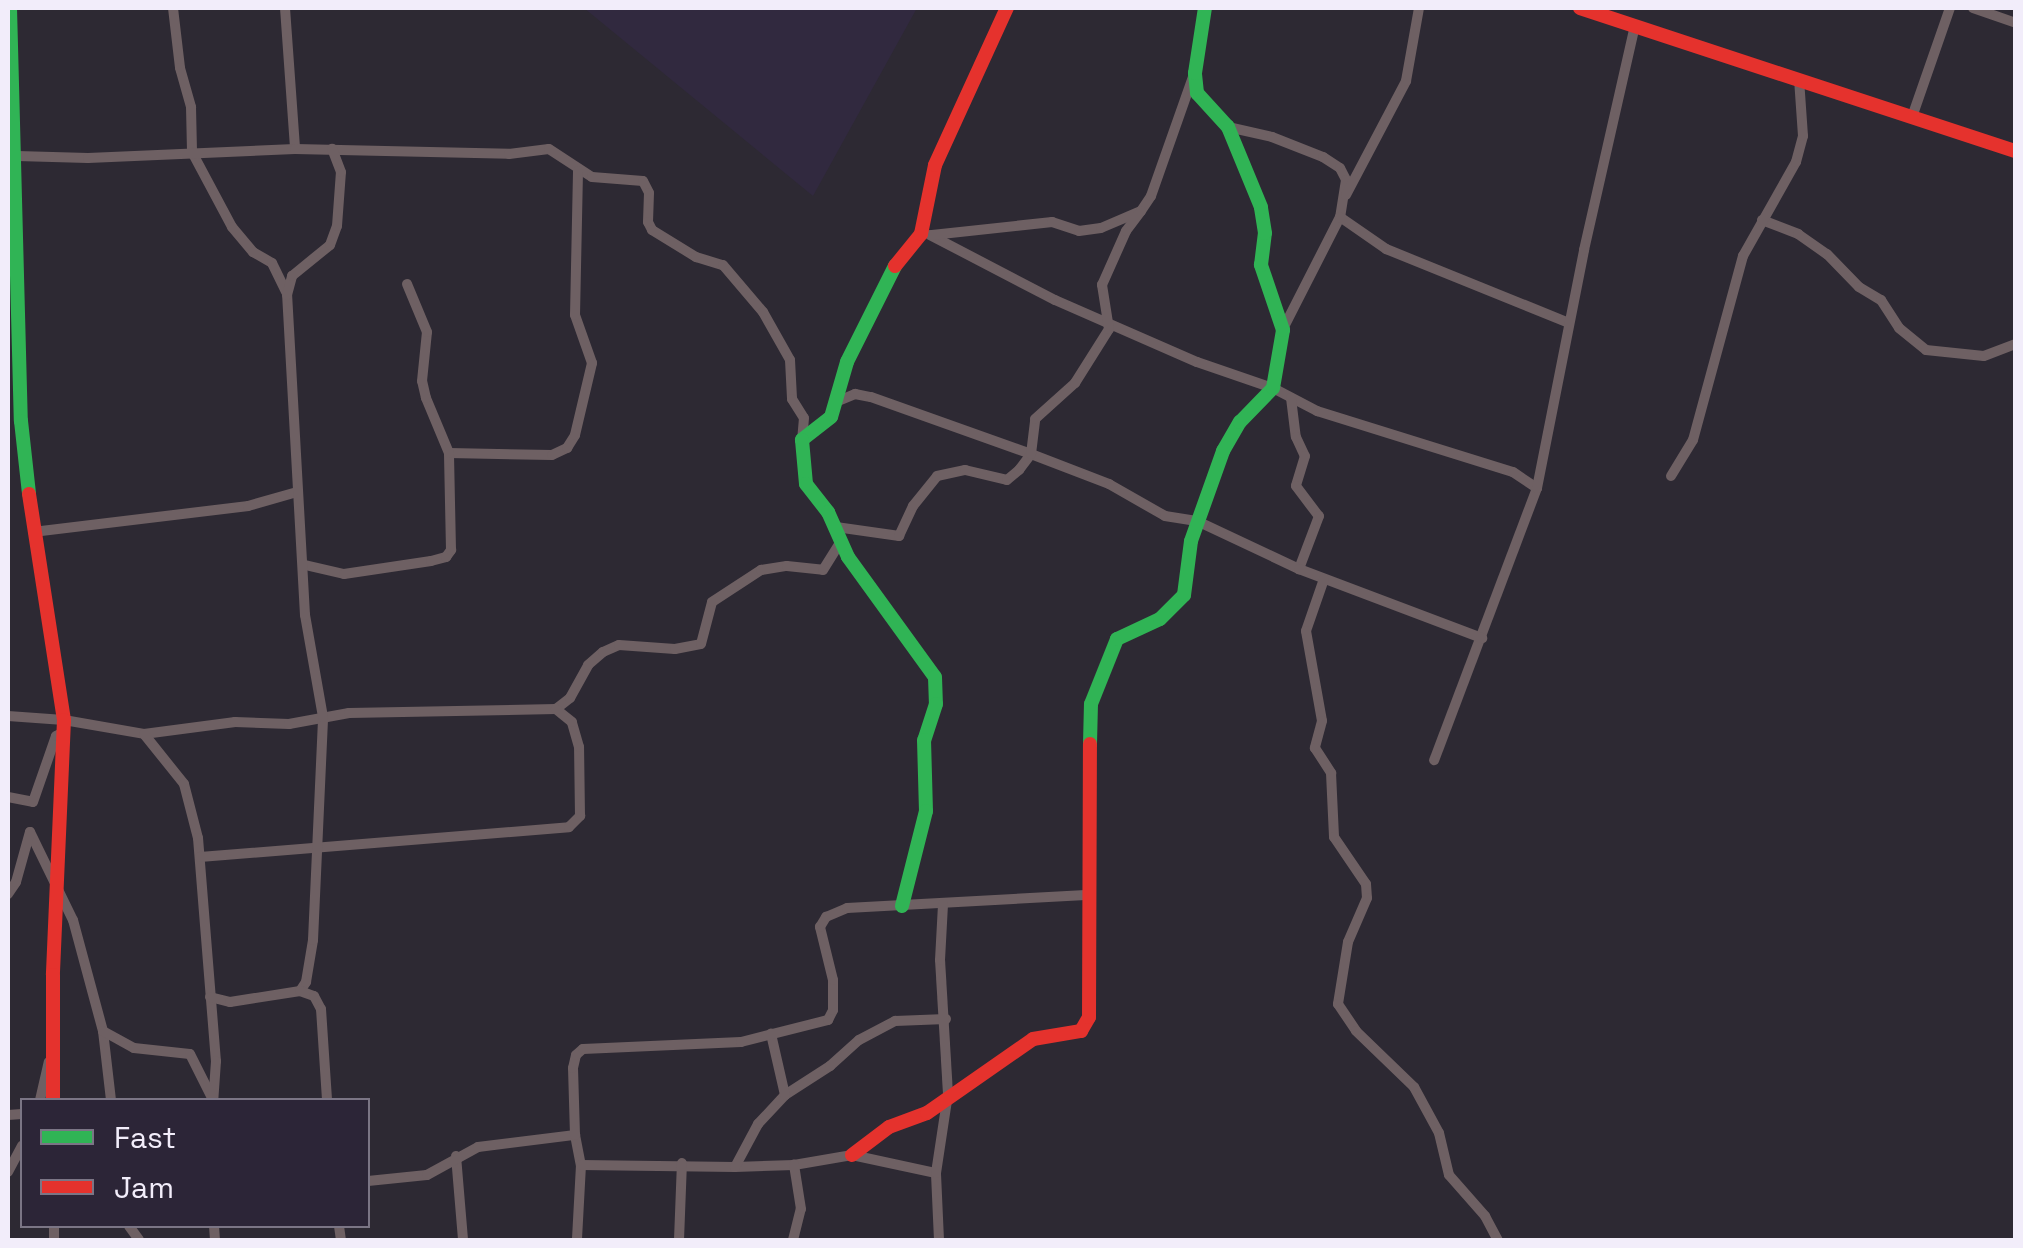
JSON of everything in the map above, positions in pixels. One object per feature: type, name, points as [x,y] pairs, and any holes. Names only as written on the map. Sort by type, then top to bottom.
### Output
[{"type":"street","points":[[10,8],[20,420],[33,532],[64,726],[53,1098]]},
{"type":"street","points":[[173,8],[180,68],[191,107],[192,152],[232,227],[253,252],[272,263],[287,295]]},
{"type":"street","points":[[286,8],[295,149]]},
{"type":"street","points":[[925,235],[935,166],[1007,8]]},
{"type":"street","points":[[838,534],[898,536],[913,506],[937,476],[965,470],[1007,480],[1031,454],[1034,419],[1075,383],[1109,329],[1102,286],[1126,231],[1151,196],[1195,73],[1205,8]]},
{"type":"street","points":[[1345,196],[1406,80],[1418,8]]},
{"type":"street","points":[[1580,8],[2016,151]]},
{"type":"street","points":[[1912,117],[1950,8]]},
{"type":"street","points":[[1973,8],[2016,23]]},
{"type":"street","points":[[1434,760],[1537,488],[1635,26]]},
{"type":"street","points":[[1195,73],[1198,93],[1228,127],[1261,208],[1261,266],[1283,330]]},
{"type":"street","points":[[1671,476],[1690,450],[1730,294],[1762,220],[1796,162],[1803,136],[1799,79]]},
{"type":"street","points":[[852,1154],[889,1128],[927,1113],[948,1094],[1032,1039],[1081,1031],[1088,1017],[1086,895],[1092,704],[1117,639],[1160,619],[1184,595],[1198,520],[1222,450],[1240,422],[1274,388],[1274,359],[1283,330],[1340,217],[1345,196],[1346,180],[1340,168],[1323,157],[1272,137],[1228,127]]},
{"type":"street","points":[[16,156],[88,158],[295,149],[525,154],[549,149],[592,178],[643,181],[649,193],[648,222],[652,230],[696,257],[723,265],[744,285],[790,360],[792,399],[804,418],[806,484],[860,574],[918,648],[935,677],[936,704],[924,740],[926,811],[902,906]]},
{"type":"street","points":[[300,991],[306,982],[313,940],[323,717],[305,615],[287,295],[292,276],[330,245],[337,226],[340,172],[332,149]]},
{"type":"street","points":[[449,453],[552,455],[567,448],[575,435],[592,363],[575,315],[578,170]]},
{"type":"street","points":[[802,440],[831,417],[847,362],[886,282],[900,257],[925,235],[1052,222],[1079,231],[1101,228],[1140,211]]},
{"type":"street","points":[[1340,217],[1386,249],[1569,324]]},
{"type":"street","points":[[1762,220],[1798,234],[1828,254],[1859,287],[1880,300],[1900,328],[1926,350],[1984,356],[2016,344]]},
{"type":"street","points":[[925,235],[1055,300],[1198,362],[1391,436],[1513,472],[1537,488]]},
{"type":"street","points":[[305,565],[344,574],[446,557],[454,530],[449,453],[422,382],[427,332],[407,284]]},
{"type":"street","points":[[836,402],[855,394],[871,397],[1031,454],[1109,484],[1165,516],[1198,520],[1299,569],[1482,638]]},
{"type":"street","points":[[1291,398],[1296,437],[1305,456],[1296,486],[1320,516],[1299,569]]},
{"type":"street","points":[[33,532],[248,506],[297,492]]},
{"type":"street","points":[[8,716],[144,734],[234,722],[289,724],[323,717],[556,709],[570,698],[588,665],[604,652],[619,645],[675,649],[701,644],[712,602],[761,570],[787,566],[823,570],[838,534]]},
{"type":"street","points":[[1324,579],[1306,631],[1322,720],[1315,748],[1332,772],[1334,837],[1366,884],[1367,898],[1348,942],[1338,1004],[1356,1032],[1414,1088],[1438,1133],[1449,1175],[1485,1216],[1498,1240]]},
{"type":"street","points":[[200,858],[569,827],[580,816],[579,747],[572,722],[556,709]]},
{"type":"street","points":[[8,797],[33,802],[56,736],[64,726]]},
{"type":"street","points":[[144,734],[184,784],[200,858],[216,1061],[213,1098]]},
{"type":"street","points":[[8,894],[16,882],[30,832],[72,920],[104,1031],[111,1098]]},
{"type":"street","points":[[577,1240],[581,1165],[575,1135],[573,1068],[576,1055],[583,1049],[741,1042],[828,1020],[833,1010],[832,980],[821,942],[826,917],[848,908],[1086,895]]},
{"type":"street","points":[[940,1240],[936,1173],[948,1094],[940,960],[943,904]]},
{"type":"street","points":[[210,997],[230,1002],[300,991],[314,996],[321,1008],[327,1098]]},
{"type":"street","points":[[735,1167],[758,1124],[784,1095],[830,1066],[859,1040],[894,1021],[946,1019]]},
{"type":"street","points":[[104,1031],[134,1048],[190,1054],[212,1098]]},
{"type":"street","points":[[771,1034],[784,1095]]},
{"type":"street","points":[[40,1098],[53,1042]]},
{"type":"street","points":[[370,1181],[426,1175],[456,1156],[503,1142],[575,1135]]},
{"type":"street","points":[[8,1172],[20,1150]]},
{"type":"street","points":[[581,1165],[794,1165],[852,1154],[936,1173]]},
{"type":"street","points":[[456,1156],[463,1240]]},
{"type":"street","points":[[680,1240],[682,1163]]},
{"type":"street","points":[[793,1240],[801,1209],[794,1165]]},
{"type":"shaded area","points":[[584,8],[917,8],[813,196]]},
{"type":"traffic: fast","points":[[10,8],[21,421],[29,494]]},
{"type":"traffic: fast","points":[[1090,744],[1091,704],[1117,639],[1160,619],[1184,595],[1191,541],[1223,451],[1240,422],[1273,388],[1283,330],[1261,265],[1265,233],[1261,207],[1228,127],[1197,93],[1195,73],[1205,8]]},
{"type":"traffic: fast","points":[[895,266],[847,362],[831,417],[802,440],[806,484],[828,512],[848,557],[935,677],[936,704],[924,740],[926,811],[902,906]]},
{"type":"traffic: jam","points":[[895,266],[921,234],[935,165],[1007,8]]},
{"type":"traffic: jam","points":[[1580,8],[2016,151]]},
{"type":"traffic: jam","points":[[29,494],[64,720],[53,975],[53,1098]]},
{"type":"traffic: jam","points":[[852,1155],[889,1127],[927,1113],[1033,1039],[1081,1031],[1089,1017],[1090,744]]}]
